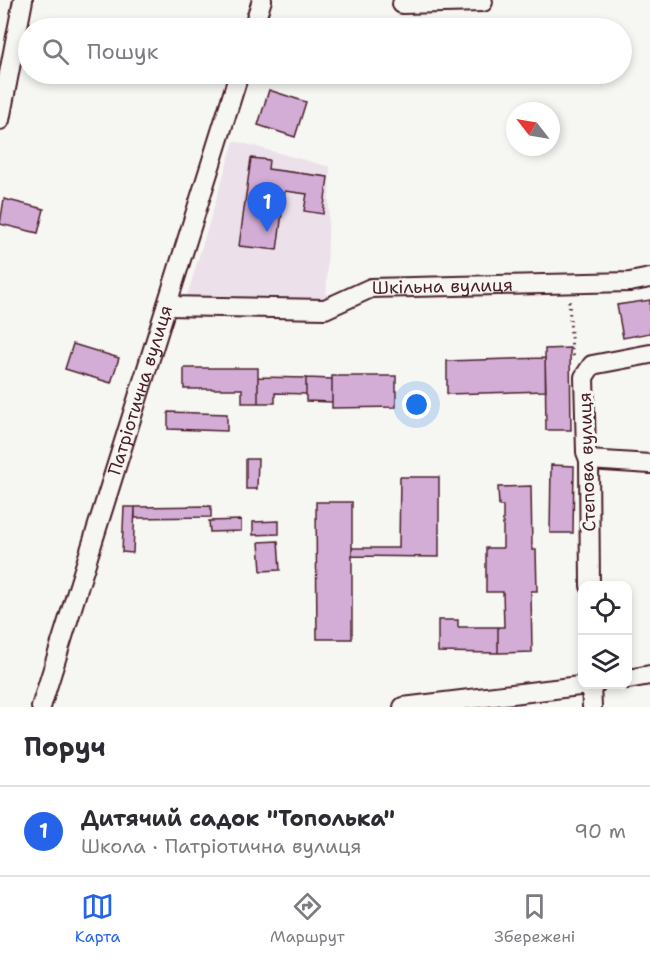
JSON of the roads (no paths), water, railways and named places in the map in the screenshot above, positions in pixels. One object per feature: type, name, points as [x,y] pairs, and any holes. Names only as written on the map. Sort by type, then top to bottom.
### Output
[{"type":"street","points":[[20,18],[24,0]]},
{"type":"street","points":[[256,18],[262,0]]},
{"type":"street","points":[[402,4],[483,2],[483,0]]},
{"type":"street","points":[[0,120],[18,30]]},
{"type":"street","name":"Патріотична вулиця","points":[[41,707],[236,84]]},
{"type":"street","name":"Шкільна вулиця","points":[[167,306],[325,309],[372,288],[630,282],[650,278]]},
{"type":"street","name":"Степова вулиця","points":[[590,581],[589,460],[586,452],[584,377],[592,365],[650,354]]},
{"type":"street","points":[[589,460],[650,464]]},
{"type":"street","points":[[632,678],[650,675]]},
{"type":"street","points":[[403,707],[578,687]]},
{"type":"street","points":[[591,707],[593,689]]},
{"type":"place","name":"Дитячий садок \"Тополька\"","points":[[267,232]]}]
